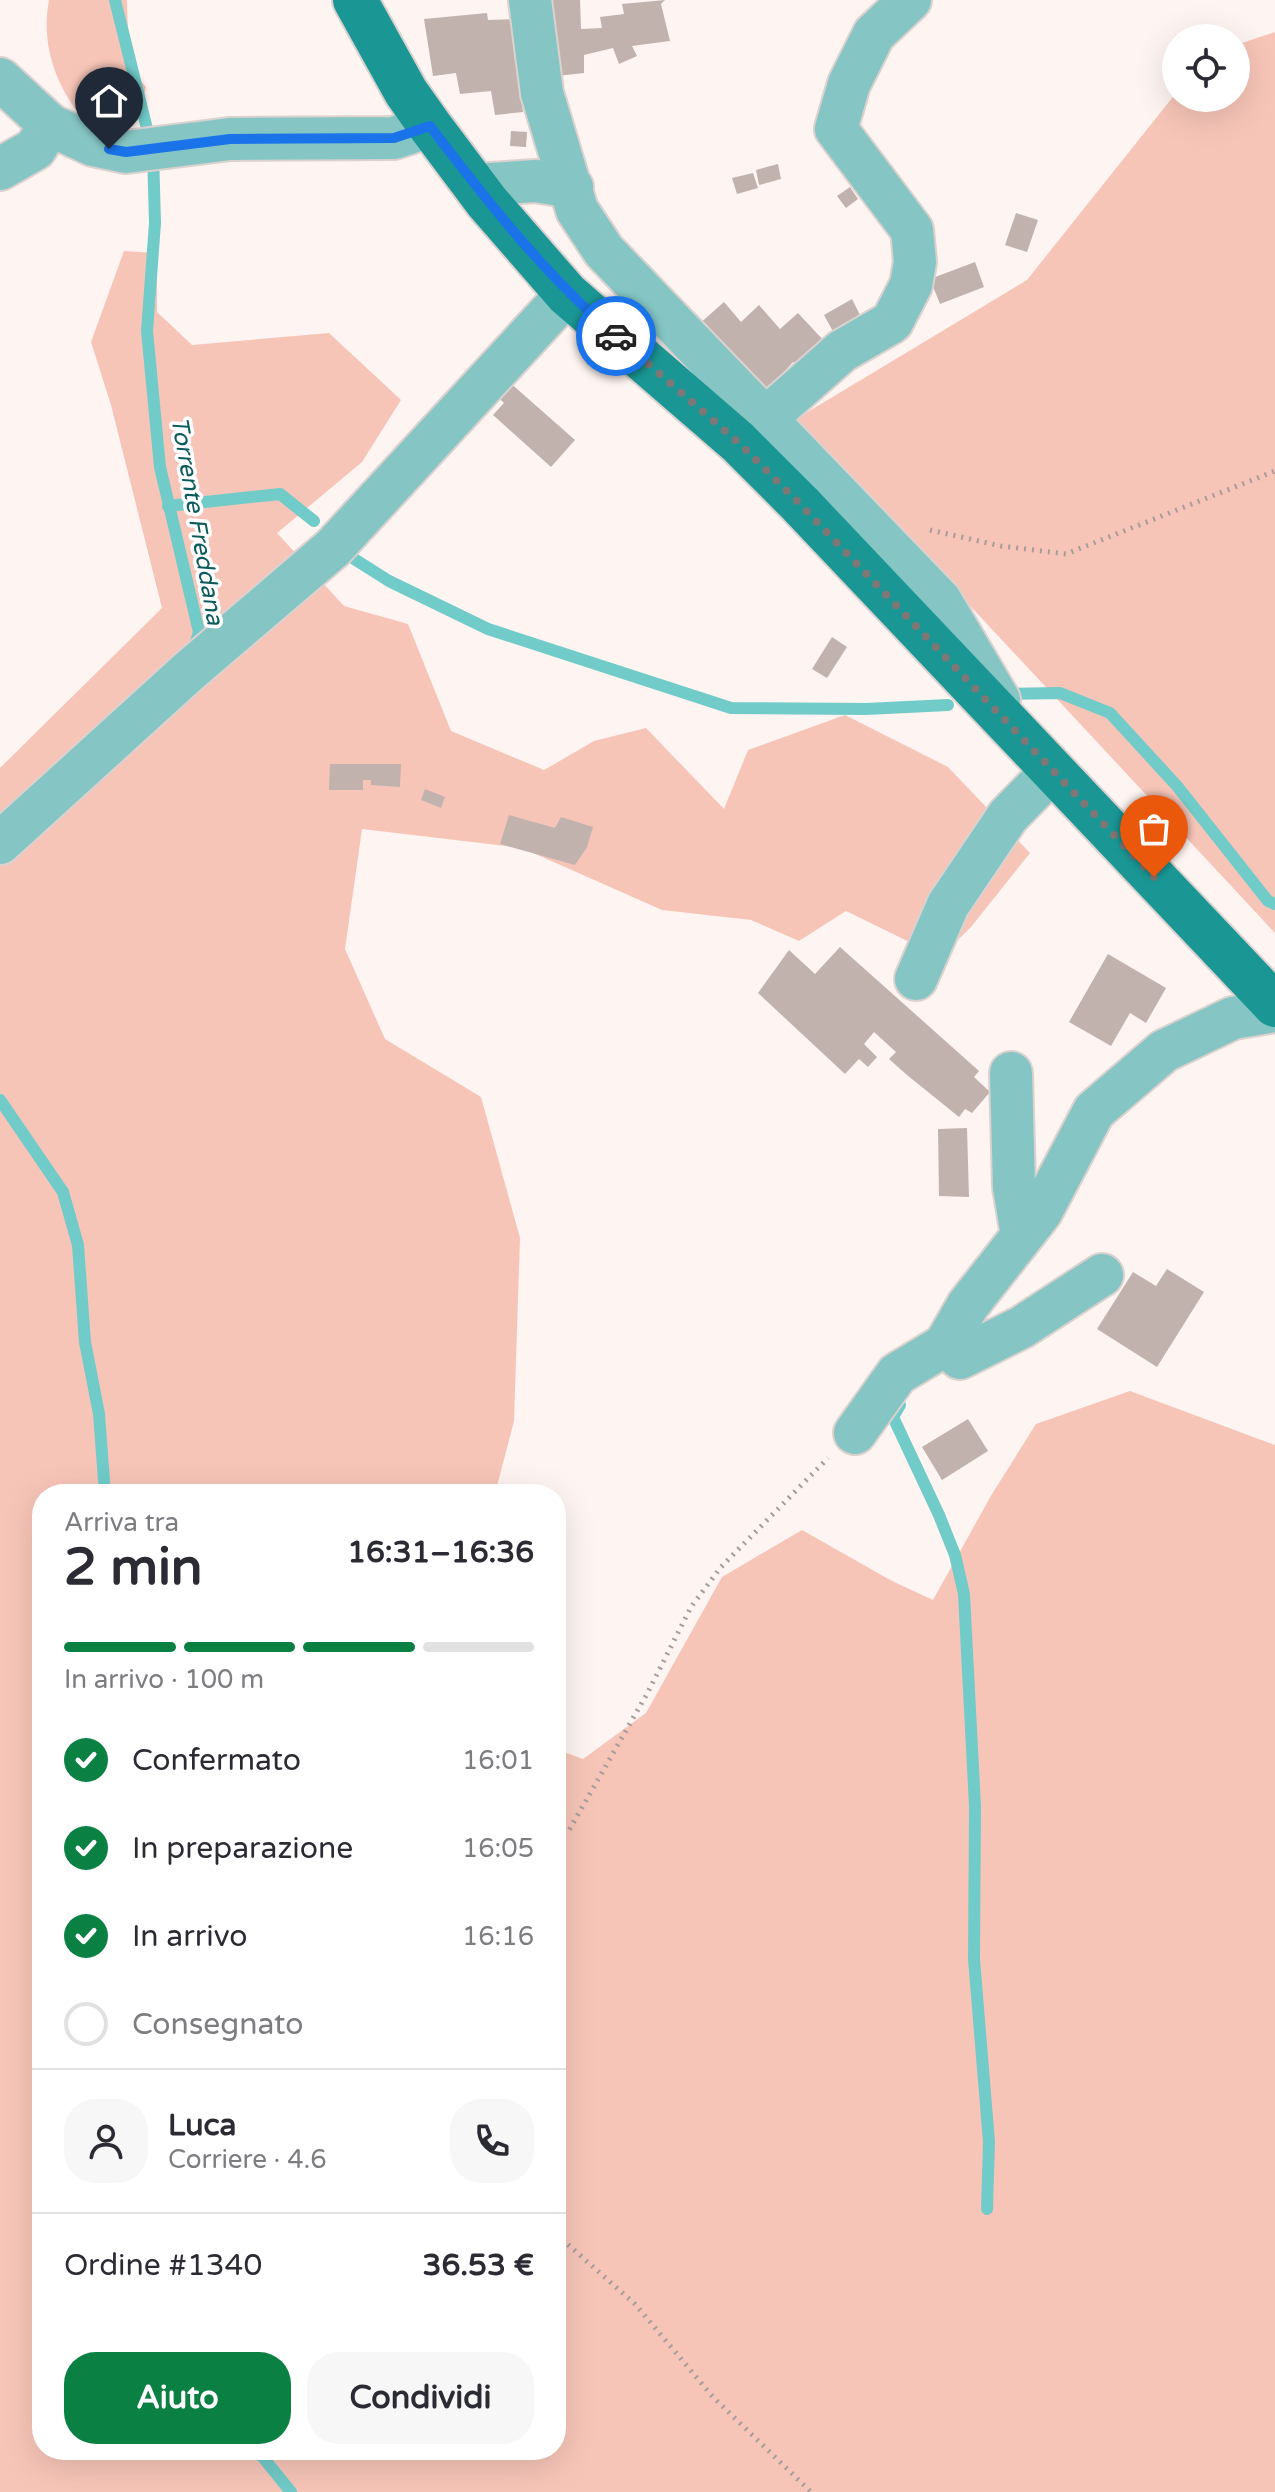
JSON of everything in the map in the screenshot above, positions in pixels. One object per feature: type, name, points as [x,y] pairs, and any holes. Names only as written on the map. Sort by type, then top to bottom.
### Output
[{"type":"main road","points":[[355,0],[406,92],[430,126],[474,185],[567,294],[738,442],[1053,770],[1275,1008]]},
{"type":"street","points":[[530,0],[542,93],[577,210],[604,251],[940,600],[1014,730]]},
{"type":"street","points":[[766,418],[842,351],[892,322],[911,285],[915,262],[912,230],[836,129],[849,84],[874,34],[910,0]]},
{"type":"street","points":[[0,79],[50,125],[93,145],[126,152],[230,139],[394,138],[430,126]]},
{"type":"street","points":[[0,169],[35,149],[50,125]]},
{"type":"street","points":[[474,185],[536,181],[572,187]]},
{"type":"street","points":[[0,843],[188,672],[333,548],[567,294]]},
{"type":"street","points":[[916,979],[948,905],[1008,816],[1053,770]]},
{"type":"street","points":[[855,1433],[897,1374],[945,1345],[968,1305],[1041,1212],[1094,1111],[1164,1051],[1233,1018],[1275,1008]]},
{"type":"street","points":[[1011,1073],[1014,1187],[1022,1235]]},
{"type":"street","points":[[945,1345],[960,1358],[1022,1327],[1102,1275]]},
{"type":"path","points":[[859,516],[1001,546],[1066,554],[1275,471]]},
{"type":"path","points":[[566,1831],[648,1692],[691,1607],[721,1567],[855,1433]]},
{"type":"path","points":[[566,2243],[635,2304],[713,2397],[811,2492]]},
{"type":"shaded area","points":[[49,0],[127,0],[129,68],[146,87],[138,120],[80,115],[63,89],[48,46]]},
{"type":"shaded area","points":[[1275,32],[1275,933],[796,419],[1027,280],[1162,111],[1250,112],[1250,40]]},
{"type":"shaded area","points":[[124,251],[157,253],[157,312],[192,345],[329,333],[401,400],[362,462],[277,533],[344,606],[408,624],[451,731],[544,770],[594,741],[646,728],[724,809],[748,750],[845,715],[948,767],[1030,853],[971,927],[940,957],[846,911],[799,941],[751,920],[662,910],[522,848],[362,829],[345,949],[385,1039],[481,1097],[520,1238],[514,1421],[498,1484],[32,1484],[32,2460],[566,2460],[566,1753],[583,1759],[646,1713],[722,1577],[802,1530],[892,1581],[933,1600],[992,1494],[1036,1424],[1130,1391],[1275,1445],[1275,2492],[0,2492],[0,768],[162,608],[111,405],[91,342]]},
{"type":"building","points":[[541,0],[580,0],[581,29],[602,28],[600,17],[624,14],[622,4],[665,0],[661,4],[670,41],[632,46],[637,56],[619,64],[613,48],[584,55],[584,73],[548,77]]},
{"type":"building","points":[[487,13],[488,20],[521,19],[531,90],[520,91],[523,112],[495,115],[491,91],[460,94],[456,73],[433,76],[424,19]]},
{"type":"building","points":[[511,131],[527,132],[526,147],[510,146]]},
{"type":"building","points":[[778,164],[781,179],[759,185],[756,170]]},
{"type":"building","points":[[753,173],[758,188],[737,194],[732,178]]},
{"type":"building","points":[[850,187],[858,199],[846,208],[837,196]]},
{"type":"building","points":[[1016,213],[1038,220],[1027,252],[1005,245]]},
{"type":"building","points":[[975,262],[984,287],[940,304],[930,279]]},
{"type":"building","points":[[852,299],[862,319],[835,335],[824,315]]},
{"type":"building","points":[[724,302],[741,322],[759,305],[780,329],[798,313],[825,342],[798,365],[793,362],[761,397],[698,325]]},
{"type":"building","points":[[507,380],[575,440],[551,467],[493,415],[504,403],[495,394]]},
{"type":"building","points":[[832,637],[847,647],[827,678],[812,669]]},
{"type":"building","points":[[330,764],[401,764],[400,787],[371,785],[371,780],[363,780],[363,790],[329,790]]},
{"type":"building","points":[[425,789],[445,797],[441,808],[421,800]]},
{"type":"building","points":[[509,815],[555,828],[561,817],[593,827],[587,847],[575,865],[500,844]]},
{"type":"building","points":[[840,947],[979,1071],[974,1077],[990,1092],[972,1113],[965,1109],[959,1117],[907,1075],[889,1059],[896,1052],[874,1032],[864,1044],[877,1057],[868,1067],[859,1059],[845,1074],[758,993],[789,950],[815,974]]},
{"type":"building","points":[[1108,954],[1166,988],[1146,1023],[1130,1013],[1111,1046],[1069,1022]]},
{"type":"building","points":[[967,1128],[969,1197],[939,1196],[938,1129]]},
{"type":"building","points":[[1167,1269],[1204,1292],[1157,1367],[1097,1329],[1133,1272],[1156,1286]]},
{"type":"building","points":[[968,1419],[988,1451],[942,1480],[922,1447]]},
{"type":"waterway","name":"Torrente Freddana","points":[[115,0],[153,153],[155,223],[147,331],[160,467],[199,632],[194,649]]},
{"type":"waterway","points":[[168,506],[280,494],[314,521]]},
{"type":"waterway","points":[[340,550],[389,581],[488,629],[731,708],[866,709],[948,705]]},
{"type":"waterway","points":[[1008,694],[1060,693],[1110,713],[1177,786],[1268,901],[1275,904]]},
{"type":"waterway","points":[[0,1100],[63,1192],[78,1245],[85,1342],[99,1414],[104,1484]]},
{"type":"waterway","points":[[900,1405],[893,1417],[939,1515],[955,1555],[964,1594],[975,1806],[974,1959],[989,2142],[987,2209]]},
{"type":"waterway","points":[[265,2460],[291,2492]]},
{"type":"way so far","points":[[616,336],[738,442],[800,504],[1154,877]]},
{"type":"route","points":[[109,149],[126,152],[230,139],[307,141],[394,138],[430,126],[487,202],[567,294],[616,336]]}]
